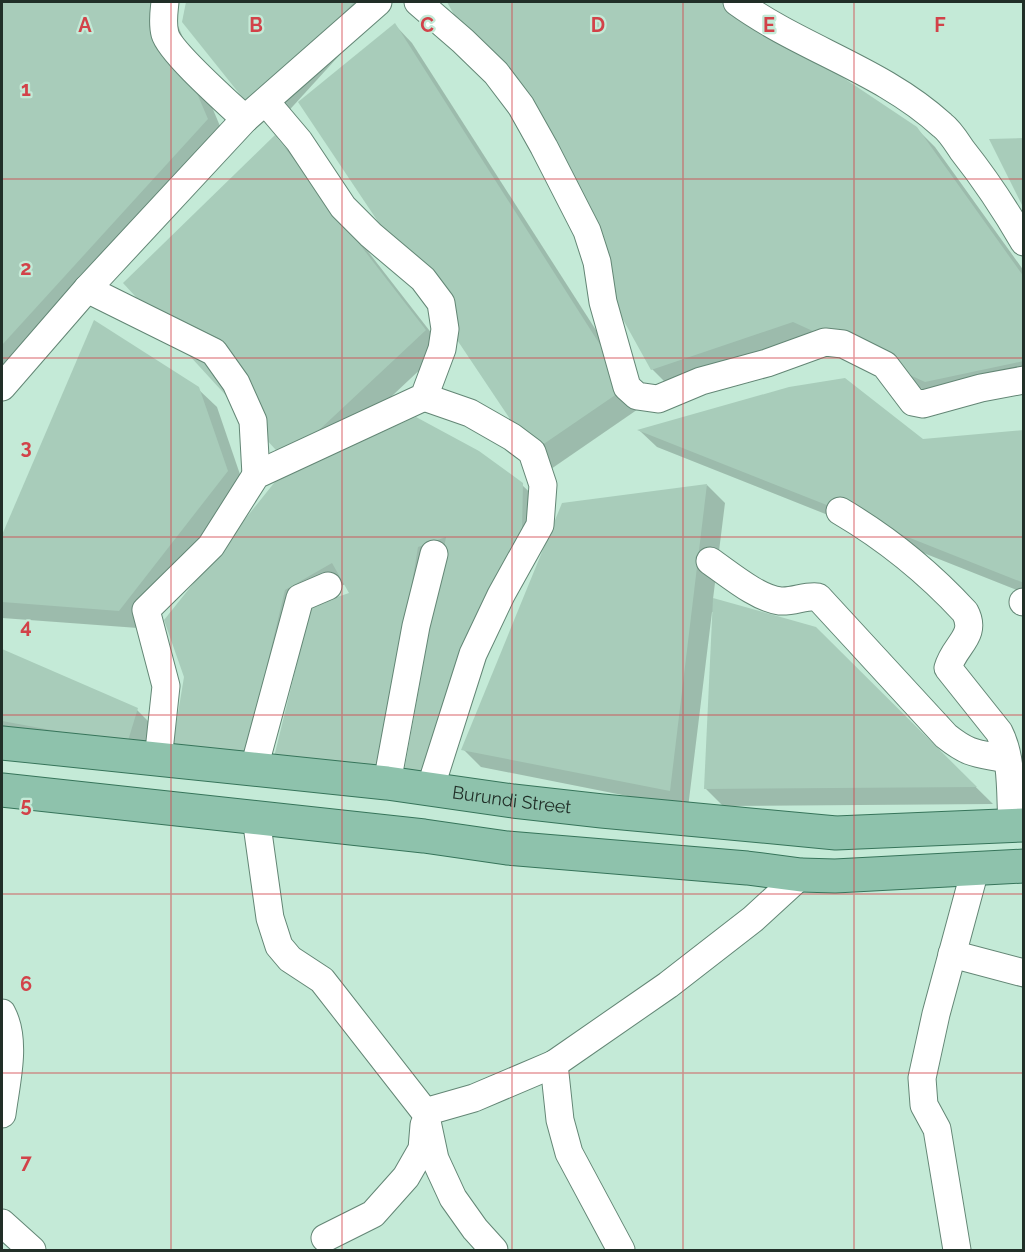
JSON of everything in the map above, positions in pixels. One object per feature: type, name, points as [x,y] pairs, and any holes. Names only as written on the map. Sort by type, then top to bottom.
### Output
[{"type":"main road","name":"Burundi Street","points":[[2,743],[254,768],[387,783],[513,801],[748,826],[836,833],[1018,825]]},
{"type":"main road","points":[[2,790],[424,836],[507,848],[801,875],[835,876],[1023,866]]},
{"type":"main road","points":[[507,848],[513,801]]},
{"type":"main road","points":[[835,876],[836,833]]},
{"type":"street","points":[[165,2],[163,24],[166,37],[195,71],[245,119]]},
{"type":"street","points":[[2,387],[87,289],[245,119],[378,2]]},
{"type":"street","points":[[418,2],[496,73],[522,106],[587,231],[597,262],[603,302],[627,387],[637,396],[658,399],[701,381],[767,363],[825,342],[843,344],[885,365],[913,402],[923,404],[981,388],[1023,380]]},
{"type":"street","points":[[737,2],[785,33],[845,61],[903,95],[943,125],[995,193],[1023,242]]},
{"type":"street","points":[[266,102],[299,141],[343,207],[371,235],[423,279],[441,303],[445,329],[442,349],[424,397]]},
{"type":"street","points":[[87,289],[214,352],[236,383],[253,421],[256,475]]},
{"type":"street","points":[[158,760],[166,686],[146,610],[211,546],[256,475],[424,397],[470,413],[512,437],[531,452],[543,485],[540,525],[501,595],[473,654],[430,789]]},
{"type":"street","points":[[840,511],[859,522],[910,561],[965,612],[970,621],[969,630],[948,668],[1004,741],[1018,825]]},
{"type":"street","points":[[387,783],[416,626],[434,554]]},
{"type":"street","points":[[710,561],[739,582],[771,599],[792,601],[812,596],[818,597],[946,736],[962,749],[974,754],[1007,759]]},
{"type":"street","points":[[254,768],[300,598],[328,586]]},
{"type":"street","points":[[256,818],[270,918],[279,946],[290,958],[322,980],[425,1112],[435,1159],[453,1198],[494,1251]]},
{"type":"street","points":[[957,1251],[937,1129],[924,1105],[922,1078],[975,870]]},
{"type":"street","points":[[425,1112],[474,1098],[554,1064],[678,978],[753,919],[801,875]]},
{"type":"street","points":[[952,954],[1023,973]]},
{"type":"street","points":[[2,1013],[8,1025],[9,1046],[2,1114]]},
{"type":"street","points":[[554,1064],[560,1120],[569,1153],[621,1251]]},
{"type":"street","points":[[325,1238],[354,1226],[373,1214],[406,1177],[422,1149],[425,1112]]},
{"type":"street","points":[[2,1223],[32,1251]]},
{"type":"building","points":[[2,2],[158,2],[208,119],[2,345]]},
{"type":"building","points":[[186,2],[354,2],[254,112],[182,22]]},
{"type":"building","points":[[447,2],[730,2],[917,127],[1024,277],[1024,361],[925,382],[793,322],[651,370]]},
{"type":"building","points":[[395,23],[627,387],[532,452],[298,102]]},
{"type":"building","points":[[275,135],[426,330],[286,461],[123,283]]},
{"type":"building","points":[[1024,138],[1024,209],[989,139]]},
{"type":"building","points":[[94,320],[199,387],[228,471],[119,611],[2,602],[2,535]]},
{"type":"building","points":[[845,378],[923,439],[1024,430],[1024,583],[637,430],[789,387]]},
{"type":"building","points":[[416,417],[479,451],[523,483],[522,531],[426,775],[404,772],[446,537],[418,547],[381,770],[274,757],[311,606],[349,593],[332,563],[285,590],[245,757],[172,749],[184,677],[164,620],[278,478]]},
{"type":"building","points":[[707,484],[670,791],[461,750],[562,503]]},
{"type":"building","points":[[713,598],[816,627],[977,787],[704,789]]},
{"type":"building","points":[[2,649],[138,708],[127,744],[2,721]]}]
